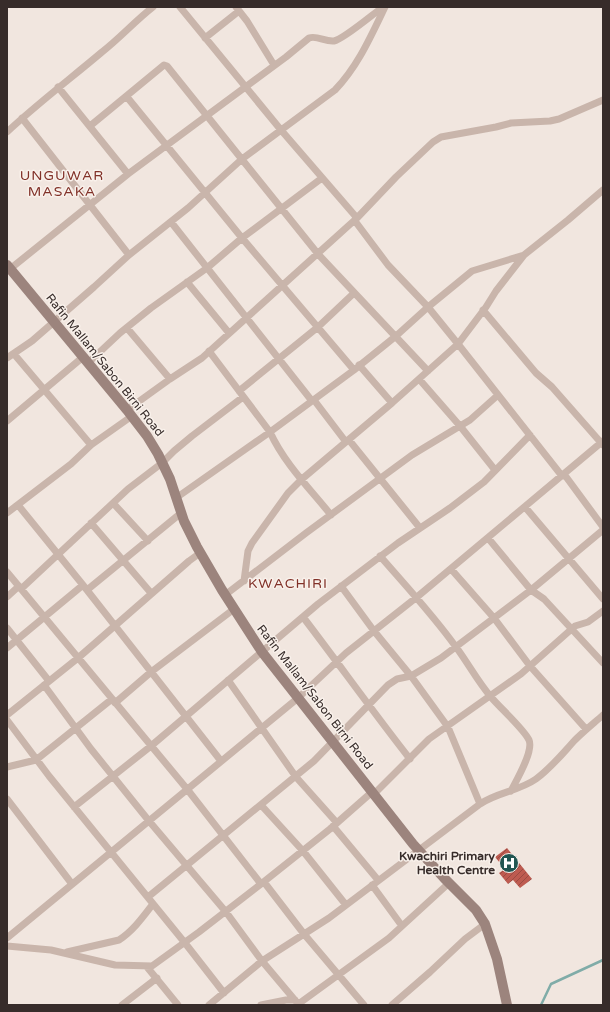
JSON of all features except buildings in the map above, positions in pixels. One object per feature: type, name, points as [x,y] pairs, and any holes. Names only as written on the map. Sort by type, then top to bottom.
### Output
[{"type":"street","points":[[7,132],[153,7]]},
{"type":"street","points":[[148,898],[296,777],[333,743],[388,685],[397,679],[411,676],[441,658],[531,590],[603,529],[563,475],[458,344],[428,307],[388,265],[356,220],[180,7]]},
{"type":"street","points":[[8,266],[167,144],[309,38],[314,37],[329,41],[339,39],[384,7]]},
{"type":"street","points":[[7,358],[32,341],[129,255],[205,193],[242,159],[326,97],[346,78],[358,60],[384,7]]},
{"type":"street","points":[[205,38],[238,9],[247,20],[274,65]]},
{"type":"street","points":[[90,126],[164,65],[167,66],[318,254],[428,371]]},
{"type":"street","points":[[58,87],[128,174]]},
{"type":"street","points":[[127,96],[242,238],[356,368],[392,403]]},
{"type":"street","points":[[8,509],[18,505],[65,468],[170,379],[202,358],[356,220],[396,177],[433,142],[441,137],[496,127],[511,122],[550,121],[559,119],[603,100]]},
{"type":"street","points":[[22,118],[129,255]]},
{"type":"street","points":[[7,421],[45,389],[127,328],[151,308],[207,268],[242,238],[322,178]]},
{"type":"street","points":[[244,581],[248,551],[252,543],[288,493],[302,479],[392,403],[458,344],[524,255],[603,190]]},
{"type":"street","points":[[171,222],[279,359],[420,528]]},
{"type":"street","points":[[176,498],[270,432],[356,368],[475,269],[524,255]]},
{"type":"street","name":"Rafin Mallam/Sabon Birni Road","points":[[8,266],[130,413],[147,436],[170,479],[181,513],[200,553],[262,652],[419,850],[476,910],[485,924],[497,959],[507,1005]]},
{"type":"street","points":[[187,282],[229,333]]},
{"type":"street","points":[[7,597],[20,588],[59,554],[90,523],[128,489],[162,463],[354,293]]},
{"type":"street","points":[[7,938],[298,698],[337,662],[602,443],[552,387],[536,374],[483,310]]},
{"type":"street","points":[[127,328],[170,379]]},
{"type":"street","points":[[209,351],[270,432],[284,458],[331,515]]},
{"type":"street","points":[[14,354],[91,445]]},
{"type":"street","points":[[419,379],[460,426],[495,470]]},
{"type":"street","points":[[225,595],[412,455],[470,420],[498,395]]},
{"type":"street","points":[[74,807],[151,746],[302,617],[341,586],[380,556],[450,508],[484,482],[530,435]]},
{"type":"street","points":[[113,503],[148,541]]},
{"type":"street","points":[[18,505],[59,554],[221,761]]},
{"type":"street","points":[[525,507],[603,599]]},
{"type":"street","points":[[7,648],[44,617],[124,560],[181,513]]},
{"type":"street","points":[[90,523],[124,560],[151,593]]},
{"type":"street","points":[[488,538],[531,590],[544,599],[603,663]]},
{"type":"street","points":[[7,715],[78,658],[151,593],[200,553]]},
{"type":"street","points":[[380,556],[417,597],[456,646],[490,696],[530,741],[527,758],[511,791]]},
{"type":"street","points":[[451,569],[494,618],[530,666],[586,729]]},
{"type":"street","points":[[7,572],[187,789],[223,836],[364,1005]]},
{"type":"street","points":[[341,586],[374,631],[411,676],[448,727],[480,804]]},
{"type":"street","points":[[7,767],[36,760],[75,728],[234,609]]},
{"type":"street","points":[[7,946],[45,949],[115,965],[147,967],[156,964],[226,912],[335,825],[373,793],[430,739],[530,666],[575,626],[588,622],[603,611]]},
{"type":"street","points":[[302,617],[337,662],[368,706],[410,759]]},
{"type":"street","points":[[7,628],[91,749],[149,821],[226,912],[262,961],[297,1004]]},
{"type":"street","points":[[228,680],[296,777],[335,825],[375,883],[402,926]]},
{"type":"street","points":[[209,1005],[262,961],[346,905],[480,804],[493,796],[511,791],[537,779],[560,758],[586,729],[603,715]]},
{"type":"street","points":[[7,720],[36,760],[224,993]]},
{"type":"street","points":[[7,798],[72,884]]},
{"type":"street","points":[[261,805],[303,851],[346,905]]},
{"type":"street","points":[[297,1004],[389,938],[449,883]]},
{"type":"street","points":[[64,953],[119,940],[126,935],[153,904]]},
{"type":"street","points":[[392,1005],[465,939],[485,924]]},
{"type":"street","points":[[147,967],[178,1005]]},
{"type":"street","points":[[122,1005],[157,978]]},
{"type":"street","points":[[261,1005],[286,1000],[297,1004]]},
{"type":"waterway","points":[[541,1005],[551,984],[603,960]]},
{"type":"place","name":"Kwachiri Primary Health Centre","points":[[509,863]]},
{"type":"district","name":"UNGUWAR MASAKA","points":[[62,184]]},
{"type":"district","name":"KWACHIRI","points":[[288,583]]}]
